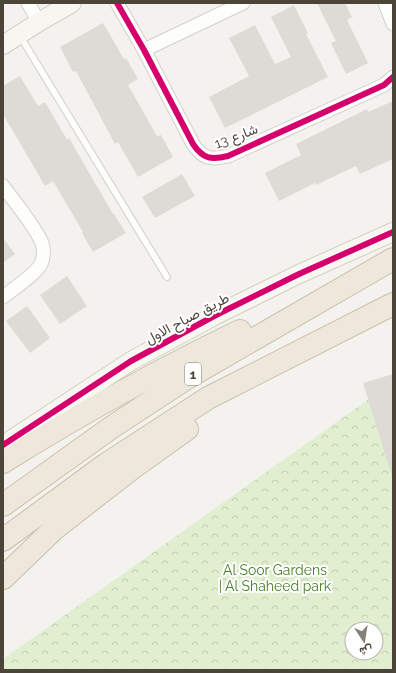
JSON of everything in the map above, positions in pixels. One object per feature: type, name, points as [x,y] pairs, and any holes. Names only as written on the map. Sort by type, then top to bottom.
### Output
[{"type":"highway","points":[[3,462],[63,425],[184,358],[390,260]]},
{"type":"highway","name":"1","points":[[3,504],[112,427],[190,376],[390,260]]},
{"type":"highway","name":"1","points":[[3,540],[105,465],[208,398],[393,304]]},
{"type":"highway","points":[[3,578],[54,529],[131,469],[238,392],[306,347]]},
{"type":"street","points":[[28,3],[38,22]]},
{"type":"street","points":[[3,45],[38,22],[72,3]]},
{"type":"street","name":"شارع 13","points":[[117,3],[144,50],[196,148],[206,157],[216,159],[228,156],[384,85],[393,78]]},
{"type":"street","points":[[144,50],[243,3]]},
{"type":"street","points":[[385,3],[393,24]]},
{"type":"street","points":[[3,186],[37,234],[42,244],[44,253],[41,264],[36,272],[3,297]]},
{"type":"street","name":"طريق صباح الاول","points":[[3,445],[77,395],[144,354],[216,315],[299,274],[393,232]]},
{"type":"lane","points":[[20,34],[167,277]]},
{"type":"green space","name":"Al Soor Gardens | Al Shaheed park","points":[[393,382],[393,670],[3,670],[3,659]]},
{"type":"building","points":[[317,3],[345,3],[352,17],[347,20],[368,63],[346,74],[331,43],[336,41]]},
{"type":"building","points":[[294,5],[308,33],[306,34],[328,77],[225,128],[209,97],[249,76],[229,38],[255,25],[275,64],[291,57],[271,17]]},
{"type":"building","points":[[103,23],[124,59],[126,58],[138,79],[128,85],[157,136],[161,135],[173,157],[138,177],[118,142],[115,144],[76,71],[73,72],[60,47]]},
{"type":"building","points":[[20,76],[38,106],[45,102],[67,140],[69,138],[113,214],[126,233],[93,252],[53,181],[45,186],[3,114],[3,86]]},
{"type":"building","points":[[393,101],[393,159],[360,174],[356,166],[316,185],[315,183],[279,201],[265,173],[301,155],[296,144],[367,109],[368,112]]},
{"type":"building","points":[[182,174],[195,196],[155,218],[142,197]]},
{"type":"building","points":[[3,238],[15,254],[3,263]]},
{"type":"building","points":[[67,276],[87,306],[60,324],[40,295]]},
{"type":"building","points":[[27,306],[50,338],[30,353],[6,321]]},
{"type":"building","points":[[393,374],[393,473],[391,473],[363,383]]},
{"type":"cycle path","points":[[117,3],[144,50],[193,144],[200,153],[208,157],[217,158],[228,156],[384,85],[393,77]]},
{"type":"cycle path","points":[[3,445],[131,361],[216,315],[299,274],[393,232]]}]
